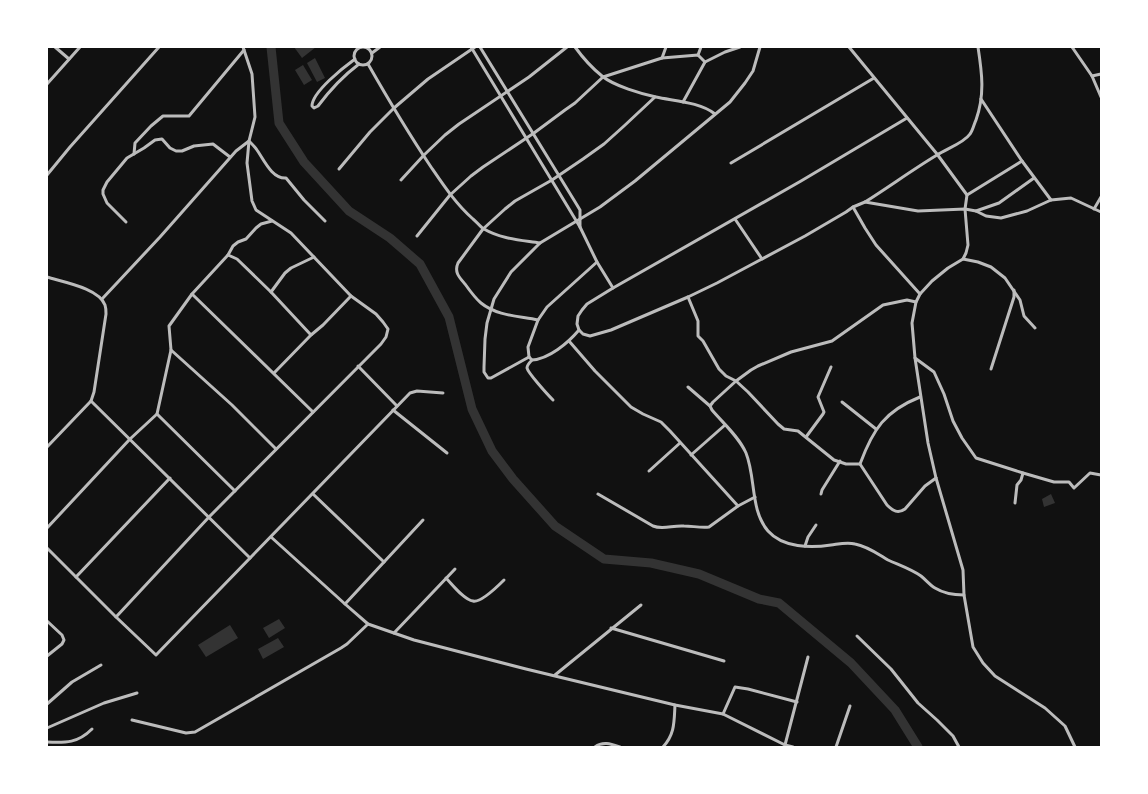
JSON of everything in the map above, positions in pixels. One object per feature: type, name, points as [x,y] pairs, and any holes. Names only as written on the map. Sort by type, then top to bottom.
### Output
[{"type":"street","points":[[55,47],[69,59]]},
{"type":"street","points":[[47,84],[80,47]]},
{"type":"street","points":[[47,175],[159,47]]},
{"type":"street","points":[[372,53],[380,47]]},
{"type":"street","points":[[480,47],[580,210],[580,227]]},
{"type":"street","points":[[401,180],[445,135],[541,68],[567,47]]},
{"type":"street","points":[[575,47],[588,63],[603,77],[621,86],[655,97],[683,102],[710,110],[715,114]]},
{"type":"street","points":[[662,58],[666,47]]},
{"type":"street","points":[[698,55],[701,47]]},
{"type":"street","points":[[683,102],[706,62],[725,52],[740,47]]},
{"type":"street","points":[[529,357],[496,376],[488,378],[486,376],[484,367],[485,339],[490,309],[510,272],[540,243],[600,207],[635,181],[730,102],[746,83],[753,71],[760,47]]},
{"type":"street","points":[[849,47],[937,154],[967,194],[965,209],[968,245],[966,253],[963,259],[948,268],[932,281],[920,294],[916,302],[912,323],[920,397],[928,443],[936,478],[963,570],[964,595],[973,647],[983,663],[995,676],[1045,708],[1066,726],[1075,747]]},
{"type":"street","points":[[907,118],[587,304],[578,316],[577,324],[579,330],[583,334],[590,336],[598,335],[622,326],[717,283],[805,236],[846,212],[853,206],[865,202],[937,154],[966,139],[971,134],[980,108],[982,88],[978,47]]},
{"type":"street","points":[[1072,47],[1092,76],[1101,97]]},
{"type":"street","points":[[355,59],[332,77],[313,100],[312,106],[314,108],[318,106],[338,82],[359,64],[368,64],[372,59],[372,53],[369,48],[360,48],[355,53],[355,59],[359,64]]},
{"type":"street","points":[[339,169],[370,132],[394,108],[428,79],[473,48],[580,227],[597,262],[613,288]]},
{"type":"street","points":[[116,617],[209,517],[381,344],[386,337],[388,330],[376,314],[351,296],[291,233],[256,210],[252,201],[247,163],[249,141],[255,117],[252,74],[244,49]]},
{"type":"street","points":[[134,154],[135,143],[163,116],[189,116],[244,49]]},
{"type":"street","points":[[417,236],[450,195],[483,167],[534,133],[575,102],[603,77],[662,58],[698,55],[706,62]]},
{"type":"street","points":[[368,64],[394,108],[450,195],[466,213],[484,229],[504,237],[540,243]]},
{"type":"street","points":[[1092,76],[1101,74]]},
{"type":"street","points":[[731,163],[874,78]]},
{"type":"street","points":[[538,320],[499,313],[490,309],[473,295],[455,268],[484,229],[515,201],[552,180],[604,144],[655,97]]},
{"type":"street","points":[[981,99],[1022,161],[1051,200]]},
{"type":"street","points":[[126,222],[104,199],[103,190],[107,182],[127,158],[155,140],[162,139],[170,148],[176,151],[182,151],[194,146],[213,144],[230,157]]},
{"type":"street","points":[[102,299],[160,237],[230,157],[249,141]]},
{"type":"street","points":[[249,141],[256,148],[265,164],[275,175],[286,178],[304,200],[325,221]]},
{"type":"street","points":[[967,194],[1022,161]]},
{"type":"street","points":[[976,211],[999,203],[1034,178]]},
{"type":"street","points":[[1094,209],[1101,197]]},
{"type":"street","points":[[865,202],[918,211],[965,209],[976,211],[986,216],[1001,218],[1027,211],[1051,200],[1071,198],[1101,212]]},
{"type":"street","points":[[853,206],[876,245],[920,294]]},
{"type":"street","points":[[735,219],[762,259]]},
{"type":"street","points":[[47,528],[130,439],[156,414],[171,350],[169,326],[192,294],[228,255],[233,246],[246,239],[261,224],[272,221]]},
{"type":"street","points":[[228,255],[236,260],[271,292],[311,335]]},
{"type":"street","points":[[271,292],[285,273],[291,268],[314,257]]},
{"type":"street","points":[[963,259],[978,262],[990,267],[1005,278],[1020,300],[1024,316],[1035,328]]},
{"type":"street","points":[[532,360],[529,357],[528,347],[538,320],[554,300],[597,262]]},
{"type":"street","points":[[47,277],[90,290],[97,294],[106,306],[94,392],[91,401],[47,447]]},
{"type":"street","points":[[991,369],[1008,311],[1014,297],[1014,290]]},
{"type":"street","points":[[192,294],[314,412]]},
{"type":"street","points":[[274,373],[351,296]]},
{"type":"street","points":[[688,297],[698,321],[698,336],[703,341],[719,369],[726,376],[736,381],[784,429],[798,431],[834,460],[846,464],[860,464]]},
{"type":"street","points":[[710,406],[736,381],[758,366],[792,352],[832,341],[883,305],[907,300],[916,302]]},
{"type":"street","points":[[553,400],[532,376],[527,366],[532,360],[544,358],[569,341],[579,330]]},
{"type":"street","points":[[569,341],[626,403],[643,414],[660,422],[670,431],[738,506]]},
{"type":"street","points":[[171,350],[232,405],[276,449]]},
{"type":"street","points":[[915,358],[934,372],[944,394],[953,422],[976,458],[1054,482],[1069,482],[1074,488],[1090,472],[1101,475]]},
{"type":"street","points":[[358,366],[397,406]]},
{"type":"street","points":[[806,437],[824,412],[818,397],[831,367]]},
{"type":"street","points":[[688,387],[710,406],[746,452],[759,515],[763,524],[778,539],[788,543],[816,547],[844,543],[855,544],[867,548],[920,576],[935,588],[952,595],[964,595]]},
{"type":"street","points":[[47,548],[156,655],[410,393],[417,391],[443,393]]},
{"type":"street","points":[[860,464],[866,448],[876,429],[883,420],[906,402],[920,397]]},
{"type":"street","points":[[91,401],[250,558]]},
{"type":"street","points":[[842,402],[876,429]]},
{"type":"street","points":[[393,410],[447,453]]},
{"type":"street","points":[[156,414],[235,491]]},
{"type":"street","points":[[691,455],[725,425]]},
{"type":"street","points":[[649,471],[680,443]]},
{"type":"street","points":[[821,494],[840,462]]},
{"type":"street","points":[[860,464],[887,505],[892,510],[897,512],[901,512],[905,509],[925,486],[936,478]]},
{"type":"street","points":[[1015,503],[1017,485],[1021,480],[1023,473]]},
{"type":"street","points":[[76,577],[170,478]]},
{"type":"street","points":[[313,494],[384,562]]},
{"type":"street","points":[[598,494],[658,528],[684,526],[709,527],[738,506],[755,497]]},
{"type":"street","points":[[345,604],[423,520]]},
{"type":"street","points":[[805,546],[808,536],[816,524]]},
{"type":"street","points":[[270,538],[368,624],[414,640],[526,669],[676,705],[723,714],[785,745],[793,747]]},
{"type":"street","points":[[394,633],[455,569]]},
{"type":"street","points":[[446,578],[466,598],[472,601],[477,601],[483,598],[504,580]]},
{"type":"street","points":[[554,675],[641,605]]},
{"type":"street","points":[[47,621],[62,635],[64,640],[62,644],[47,656]]},
{"type":"street","points":[[132,720],[186,732],[195,732],[341,648],[368,624]]},
{"type":"street","points":[[611,628],[724,661]]},
{"type":"street","points":[[856,636],[891,669],[918,703],[953,736],[959,747]]},
{"type":"street","points":[[785,745],[808,657]]},
{"type":"street","points":[[47,704],[72,682],[101,665]]},
{"type":"street","points":[[723,714],[735,687],[797,702]]},
{"type":"street","points":[[47,728],[104,703],[137,693]]},
{"type":"street","points":[[663,747],[670,739],[673,731],[676,705]]},
{"type":"street","points":[[836,747],[850,706]]},
{"type":"street","points":[[47,742],[66,742],[76,740],[84,736],[92,729]]},
{"type":"street","points":[[595,747],[604,743],[620,747]]},
{"type":"shaded area","points":[[294,47],[316,47],[302,58]]},
{"type":"shaded area","points":[[315,58],[325,78],[317,82],[307,63]]},
{"type":"shaded area","points":[[303,65],[312,80],[304,85],[295,70]]},
{"type":"shaded area","points":[[1051,494],[1055,503],[1044,507],[1042,499]]},
{"type":"shaded area","points":[[279,619],[285,628],[269,638],[263,628]]},
{"type":"shaded area","points":[[230,625],[238,638],[206,657],[198,645]]},
{"type":"shaded area","points":[[278,638],[284,647],[263,659],[258,649]]},
{"type":"waterway","points":[[271,47],[279,123],[304,162],[349,211],[390,238],[420,264],[449,317],[472,409],[492,451],[513,479],[555,526],[604,559],[651,563],[699,574],[759,599],[779,603],[851,663],[895,710],[918,747]]}]
